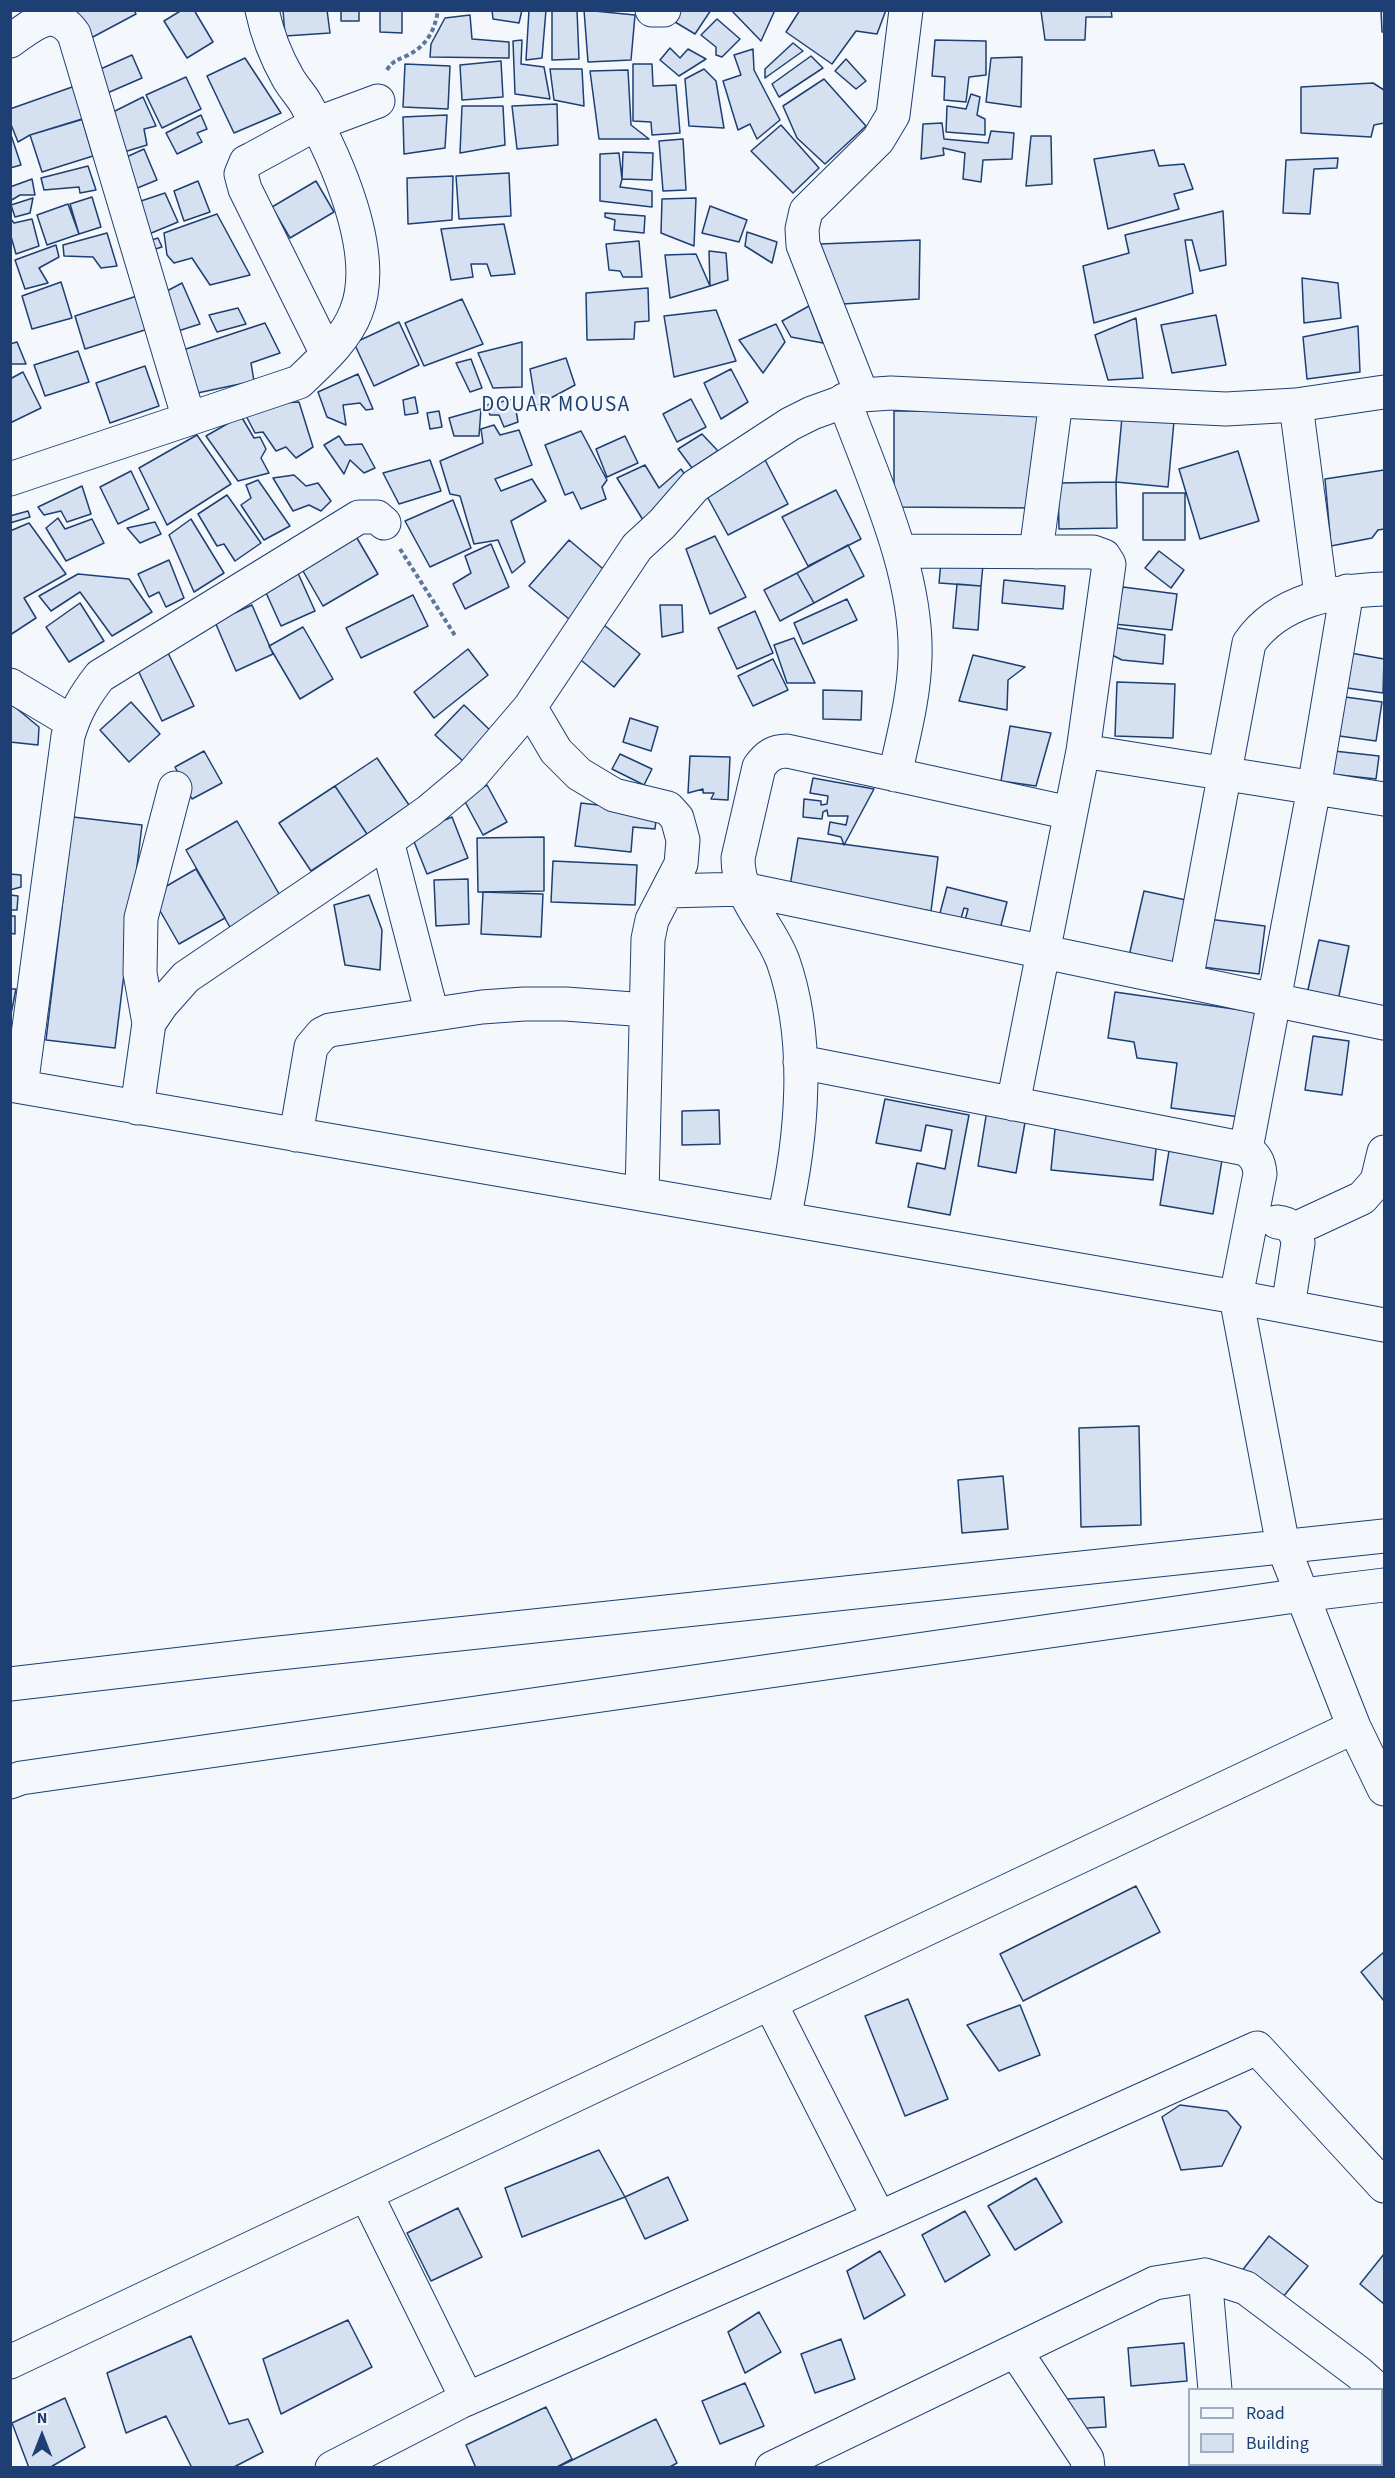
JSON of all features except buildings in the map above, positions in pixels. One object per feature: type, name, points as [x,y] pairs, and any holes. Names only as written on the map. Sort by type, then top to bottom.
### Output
[{"type":"street","points":[[10,479],[299,382],[327,354],[356,312],[363,286],[361,242],[340,177],[316,124],[275,53],[262,10]]},
{"type":"street","points":[[652,10],[664,10]]},
{"type":"street","points":[[895,776],[912,694],[915,658],[909,586],[801,230],[806,211],[878,140],[893,116],[906,10]]},
{"type":"street","points":[[10,40],[42,19],[48,18],[63,22],[74,34],[189,419]]},
{"type":"street","points":[[327,354],[245,189],[241,174],[246,162],[316,124],[378,101]]},
{"type":"street","points":[[149,1023],[186,977],[387,842],[429,812],[472,776],[530,707],[637,547],[662,524],[695,486],[790,424],[853,397],[919,394],[1226,410],[1296,405],[1384,392]]},
{"type":"street","points":[[1036,552],[1056,401]]},
{"type":"street","points":[[1246,1149],[1314,788],[1334,593],[1296,405]]},
{"type":"street","points":[[384,524],[377,518],[359,518],[100,676],[86,694],[72,722],[68,736],[16,1086],[784,1218],[1384,1325]]},
{"type":"street","points":[[899,551],[1093,552],[1104,556],[1109,564],[1083,752],[1013,1104]]},
{"type":"street","points":[[1186,981],[1249,644],[1265,623],[1290,609],[1334,593],[1384,589]]},
{"type":"street","points":[[10,685],[72,722]]},
{"type":"street","points":[[530,707],[556,751],[579,774],[614,795],[668,808],[677,818],[683,840],[683,854],[677,874],[652,920],[648,939],[642,1194]]},
{"type":"street","points":[[784,1218],[799,1139],[800,1062],[792,992],[771,935],[743,890],[738,870],[738,858],[759,767],[772,754],[787,752],[1070,813]]},
{"type":"street","points":[[1083,752],[1384,799]]},
{"type":"street","points":[[137,1108],[149,1023],[140,973],[141,918],[175,788]]},
{"type":"street","points":[[387,842],[432,1014]]},
{"type":"street","points":[[668,891],[743,890],[1384,1023]]},
{"type":"street","points":[[296,1135],[311,1047],[322,1034],[338,1028],[482,1007],[524,1004],[566,1004],[646,1010]]},
{"type":"street","points":[[800,1062],[1246,1149],[1255,1156],[1260,1174],[1236,1297],[1283,1546],[1354,1727],[1384,1789]]},
{"type":"street","points":[[1293,1230],[1362,1198],[1377,1181],[1384,1152]]},
{"type":"street","points":[[1251,1218],[1286,1223],[1293,1230],[1298,1243],[1288,1307]]},
{"type":"street","points":[[10,1684],[260,1655],[1384,1536]]},
{"type":"street","points":[[10,1782],[21,1778],[1384,1585]]},
{"type":"street","points":[[10,2362],[1354,1727]]},
{"type":"street","points":[[771,2004],[879,2218]]},
{"type":"street","points":[[332,2468],[466,2399],[879,2218],[1257,2048],[1384,2186]]},
{"type":"street","points":[[366,2194],[466,2399]]},
{"type":"street","points":[[1205,2275],[1215,2388]]},
{"type":"street","points":[[772,2468],[1155,2283],[1205,2275],[1246,2288],[1375,2388]]},
{"type":"street","points":[[1016,2352],[1088,2459],[1088,2468]]},
{"type":"path","points":[[378,101],[385,95],[384,80],[389,65],[418,49],[428,39],[435,27],[438,10]]},
{"type":"path","points":[[384,524],[456,637]]},
{"type":"district","name":"DOUAR MOUSA","points":[[556,406]]}]
